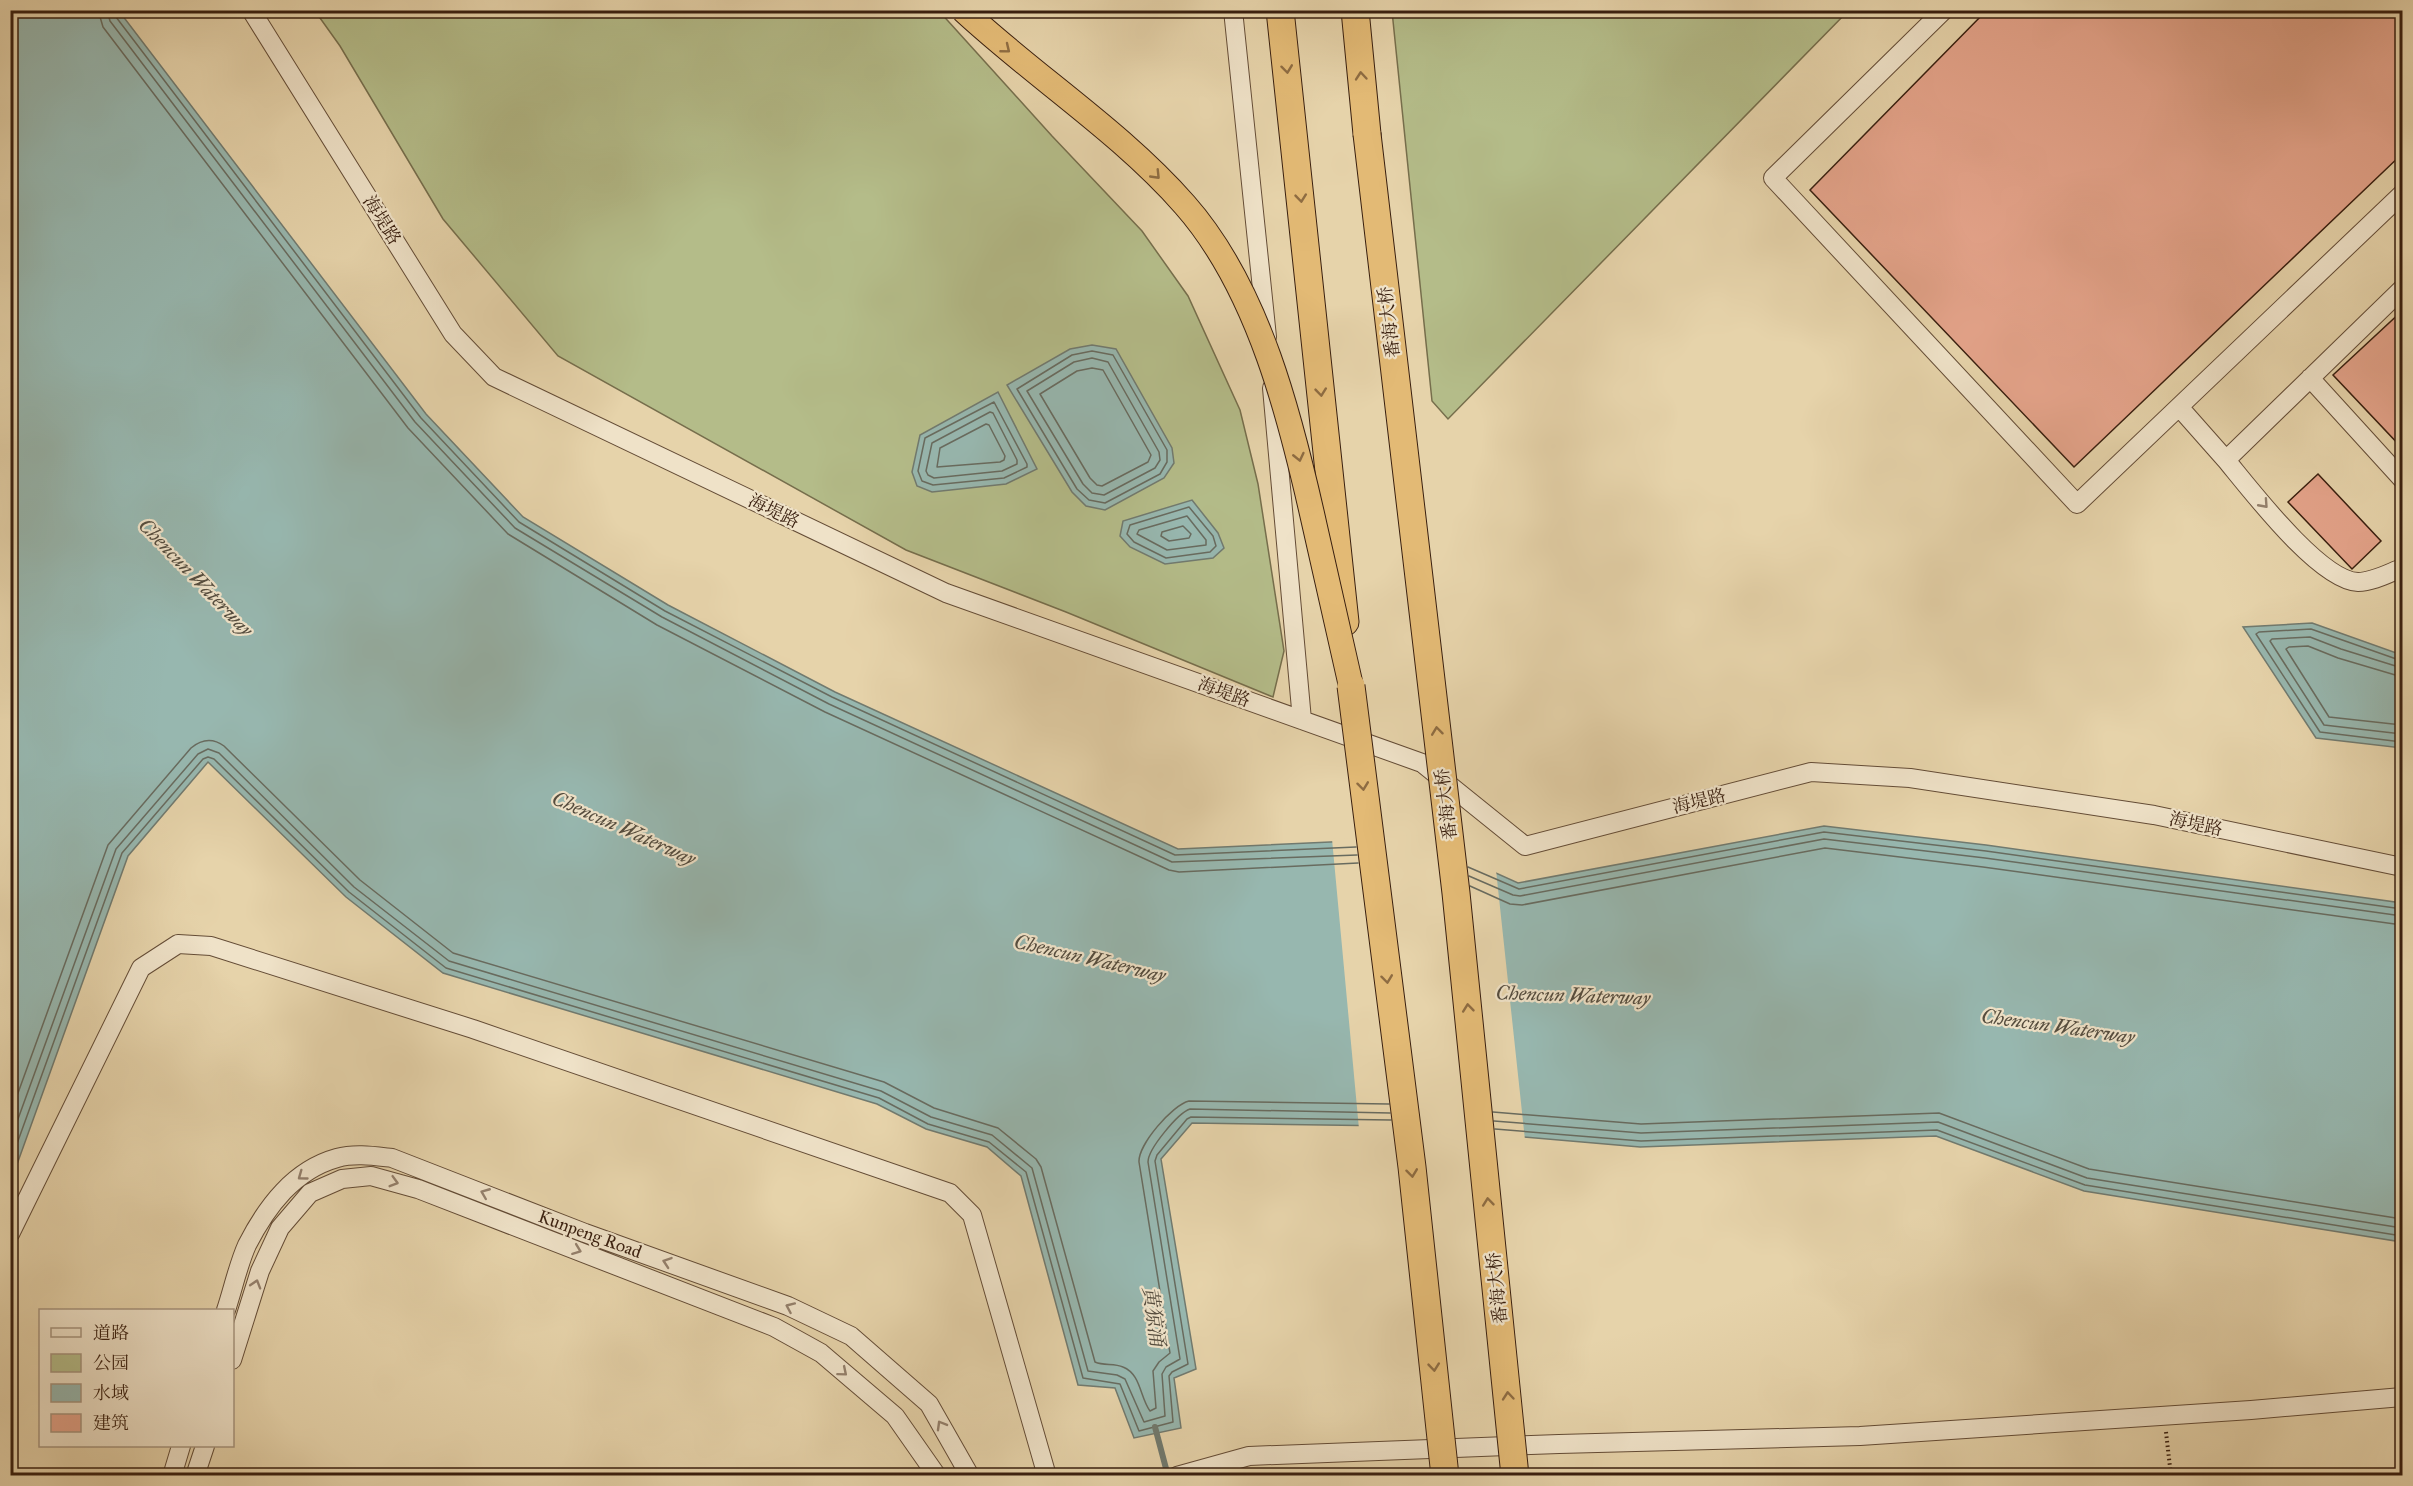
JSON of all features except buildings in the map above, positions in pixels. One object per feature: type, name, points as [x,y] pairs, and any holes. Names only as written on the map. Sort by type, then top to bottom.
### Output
[{"type":"highway","points":[[1280,10],[1351,686],[1412,1167],[1445,1476]]},
{"type":"highway","name":"番海大桥","points":[[1355,10],[1367,134],[1456,893],[1515,1476]]},
{"type":"main road","points":[[963,10],[998,43],[1138,156],[1186,206],[1222,256],[1253,319],[1276,377],[1297,449],[1351,686]]},
{"type":"main road","points":[[1434,1476],[1437,1397]]},
{"type":"street","name":"海堤路","points":[[251,10],[453,334],[494,377],[946,593],[1422,763],[1526,846],[1811,772],[1910,778],[2154,815],[2403,867]]},
{"type":"street","points":[[1233,10],[1260,261],[1302,720]]},
{"type":"street","points":[[1944,10],[1773,178],[2077,504],[2403,194]]},
{"type":"street","points":[[2226,460],[2403,289]]},
{"type":"street","points":[[2310,378],[2403,479]]},
{"type":"street","points":[[2180,408],[2291,536],[2315,560],[2342,578],[2358,582],[2403,568]]},
{"type":"street","points":[[10,1234],[141,968],[178,944],[211,946],[473,1029],[950,1193],[972,1215],[1047,1476]]},
{"type":"street","name":"Kunpeng Road","points":[[227,1309],[247,1246],[277,1196],[305,1172],[338,1158],[364,1155],[392,1158],[585,1233],[788,1306],[851,1336],[929,1404],[970,1476]]},
{"type":"street","name":"Kunpeng Road","points":[[234,1354],[260,1271],[280,1228],[310,1192],[342,1179],[371,1176],[418,1189],[774,1327],[821,1353],[896,1416],[937,1476]]},
{"type":"street","points":[[1177,1476],[1250,1456],[1559,1444],[1860,1436],[2164,1416],[2403,1397]]},
{"type":"street","points":[[172,1476],[181,1447]]},
{"type":"street","points":[[195,1476],[206,1447]]},
{"type":"path","points":[[2164,1416],[2171,1476]]},
{"type":"green space","points":[[1392,10],[1848,11],[1448,419],[1432,401]]},
{"type":"green space","points":[[315,11],[939,11],[1142,231],[1188,296],[1240,410],[1258,484],[1284,651],[1273,697],[1066,612],[906,550],[558,356],[443,219],[340,46]]},
{"type":"water","name":"Chencun Waterway","points":[[11,11],[119,11],[426,414],[523,517],[668,605],[835,692],[1178,849],[1418,838],[1518,883],[1824,826],[1986,845],[2402,903],[2402,1242],[2084,1191],[1936,1136],[1640,1147],[1395,1126],[1192,1123],[1161,1159],[1196,1369],[1174,1378],[1181,1428],[1134,1438],[1115,1388],[1078,1385],[1021,1176],[987,1147],[926,1129],[877,1104],[443,973],[346,897],[208,762],[128,856],[11,1181]]},
{"type":"water","points":[[1092,345],[1116,349],[1172,448],[1174,463],[1164,478],[1105,510],[1086,506],[1072,492],[1007,385],[1070,349]]},
{"type":"water","points":[[998,392],[1037,469],[1006,484],[932,492],[917,486],[912,472],[920,435]]},
{"type":"water","points":[[1192,500],[1218,533],[1224,548],[1213,558],[1165,564],[1130,547],[1120,536],[1123,521]]},
{"type":"water","points":[[2312,623],[2402,655],[2402,748],[2316,738],[2243,627]]},
{"type":"pier","points":[[1419,835],[1496,870],[1525,1140],[1395,1129],[1359,1129],[1332,839]]},
{"type":"waterway","name":"黄猄涌","points":[[1155,1427],[1168,1476]]},
{"type":"railway","points":[[10,15],[17,10]]}]
